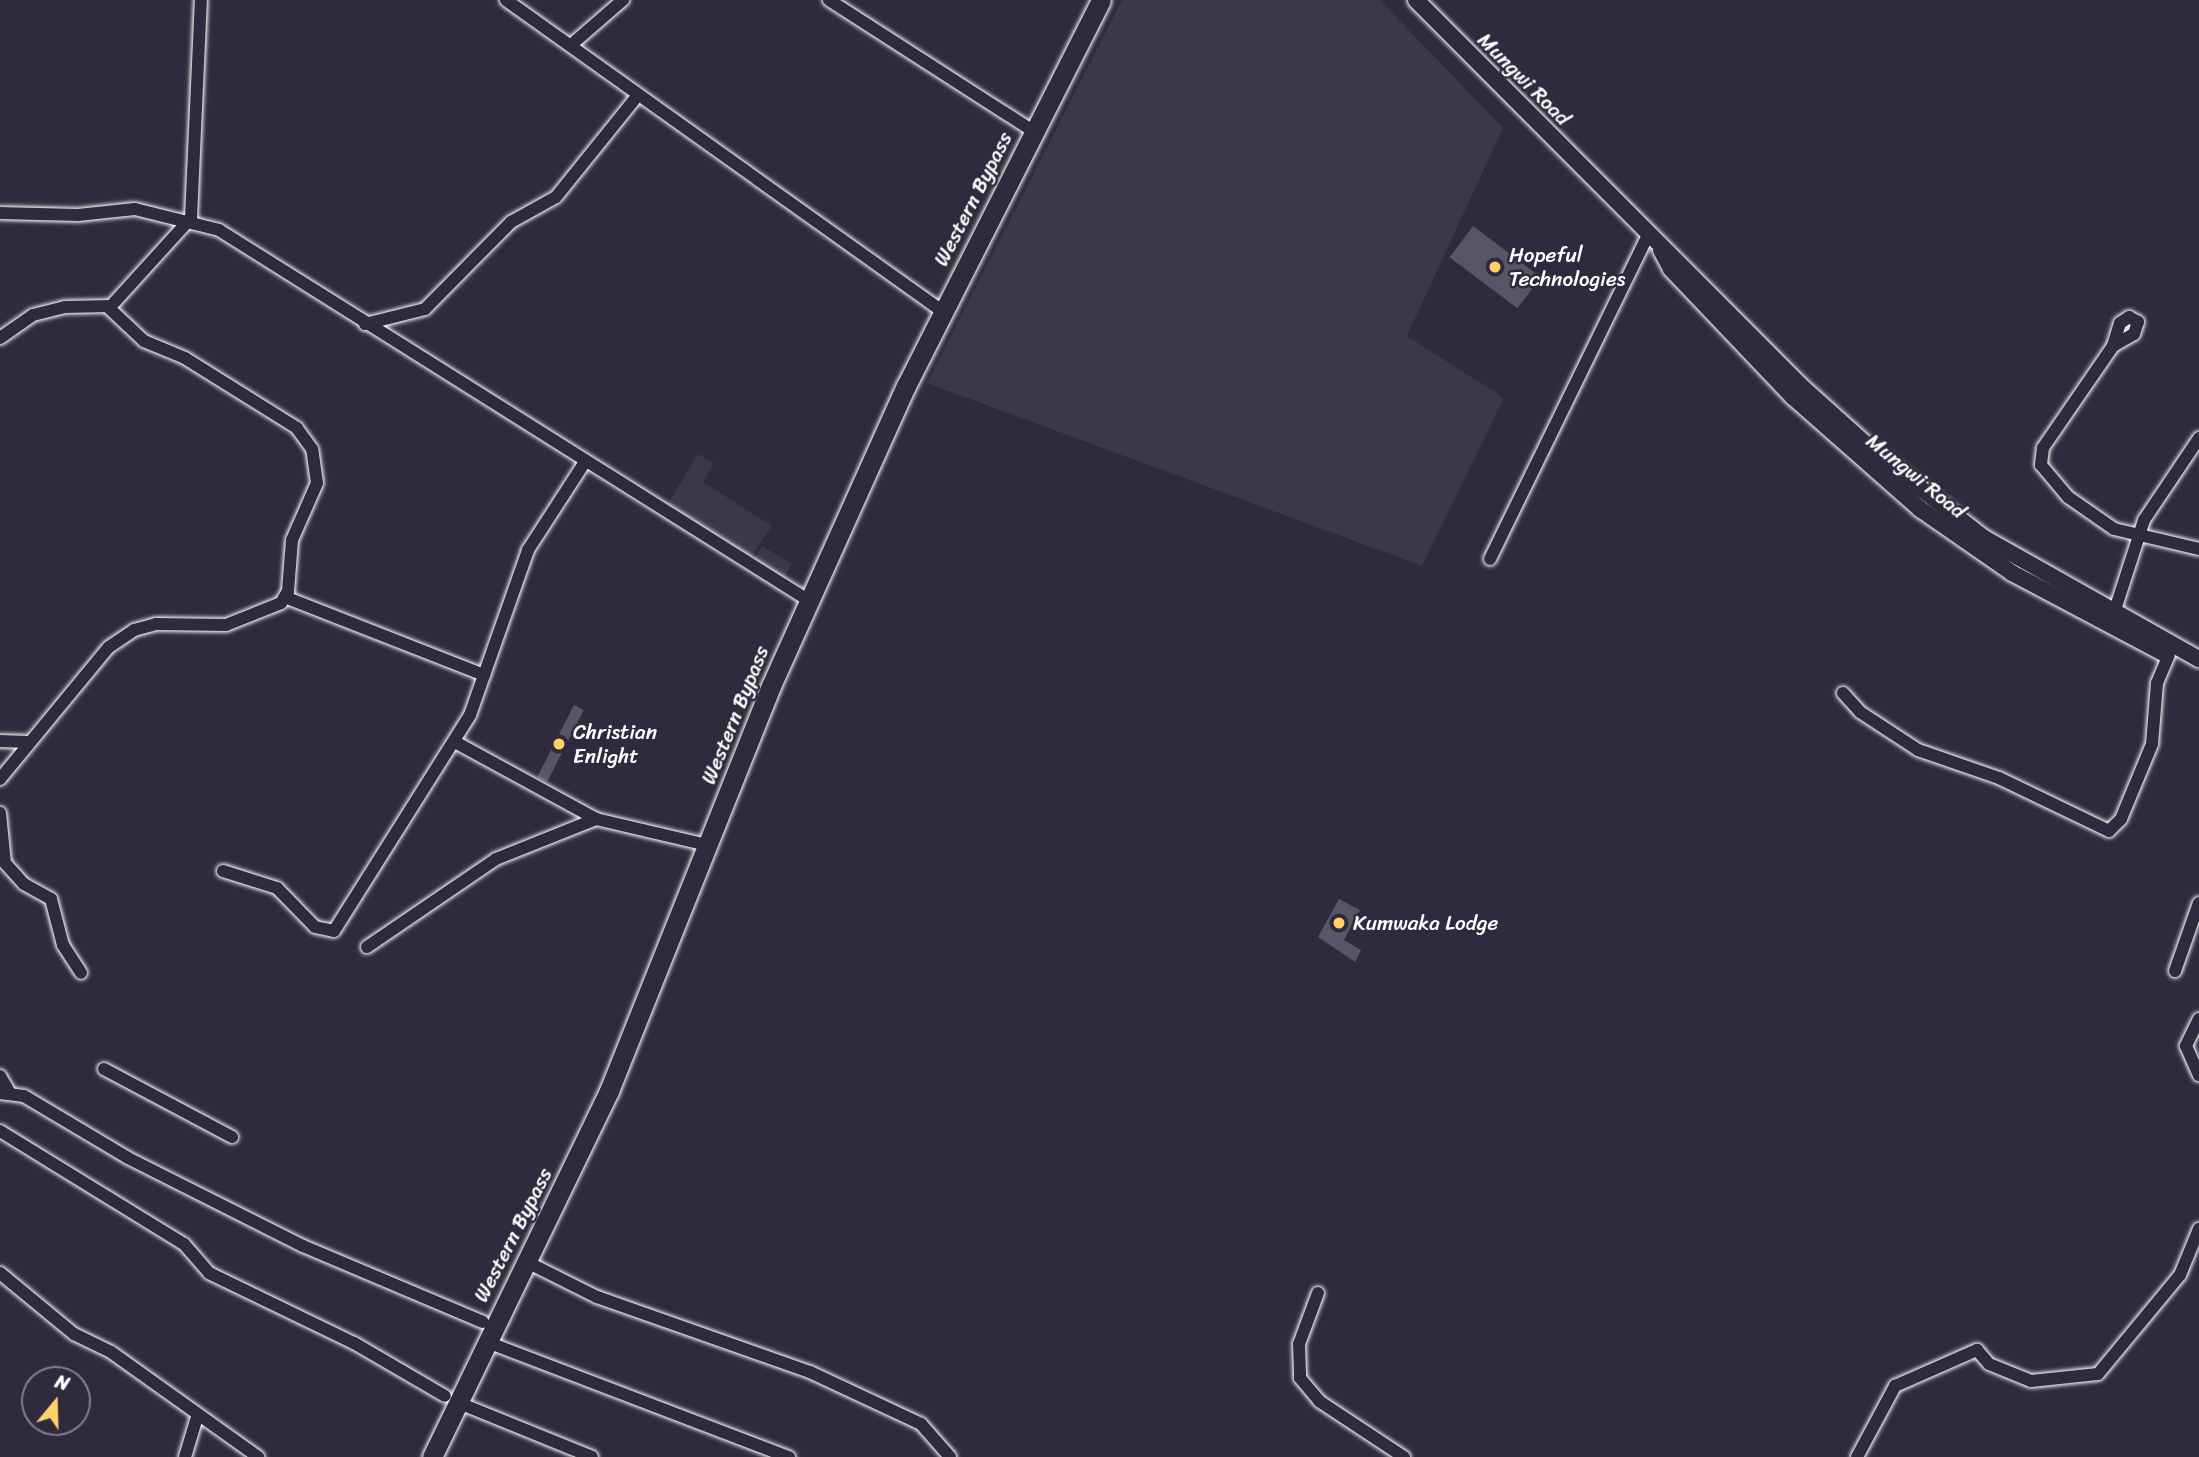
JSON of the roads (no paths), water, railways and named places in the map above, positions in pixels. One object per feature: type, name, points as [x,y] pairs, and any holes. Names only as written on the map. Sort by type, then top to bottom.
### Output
[{"type":"main road","name":"Western Bypass","points":[[432,1457],[609,1091],[808,600],[942,311],[1101,0]]},
{"type":"main road","name":"Mungwi Road","points":[[1416,0],[1801,386],[1930,497],[1984,538],[2199,659]]},
{"type":"main road","name":"Mungwi Road","points":[[1660,247],[1671,269],[1793,397],[1920,509],[2012,573],[2199,670]]},
{"type":"street","points":[[108,307],[190,219],[201,0]]},
{"type":"street","points":[[506,0],[942,311]]},
{"type":"street","points":[[571,45],[623,0]]},
{"type":"street","points":[[829,0],[1033,131]]},
{"type":"street","points":[[365,324],[425,309],[511,222],[556,197],[638,95]]},
{"type":"street","points":[[0,213],[78,215],[135,209],[190,219],[219,230],[808,600]]},
{"type":"street","points":[[1490,559],[1648,235]]},
{"type":"street","points":[[0,338],[33,315],[85,304],[108,307],[144,341],[185,358],[305,436],[318,467],[317,484],[292,540],[285,597]]},
{"type":"street","points":[[2113,346],[2040,460],[2068,497],[2114,529],[2199,550]]},
{"type":"street","points":[[2114,613],[2137,535],[2199,438]]},
{"type":"street","points":[[223,871],[277,888],[315,927],[334,931],[455,742],[484,675],[528,550],[585,462]]},
{"type":"street","points":[[0,779],[27,742],[108,647],[134,630],[156,624],[226,625],[285,597],[484,675]]},
{"type":"street","points":[[1843,693],[1860,712],[1918,750],[1999,778],[2109,831],[2121,819],[2152,744],[2157,683],[2169,655]]},
{"type":"street","points":[[0,741],[27,742]]},
{"type":"street","points":[[455,742],[596,819],[707,845]]},
{"type":"street","points":[[0,813],[5,863],[24,884],[51,899],[63,945],[81,973]]},
{"type":"street","points":[[367,947],[496,859],[596,819]]},
{"type":"street","points":[[2175,971],[2199,903]]},
{"type":"street","points":[[2199,1019],[2186,1046],[2199,1075]]},
{"type":"street","points":[[104,1069],[232,1137]]},
{"type":"street","points":[[0,1076],[5,1093],[303,1246],[482,1322]]},
{"type":"street","points":[[0,1131],[184,1244],[209,1273],[354,1343],[445,1396]]},
{"type":"street","points":[[1857,1457],[1895,1386],[1977,1350],[1989,1364],[2031,1381],[2098,1374],[2180,1275],[2199,1228]]},
{"type":"street","points":[[534,1266],[597,1297],[810,1372],[921,1424],[950,1457]]},
{"type":"street","points":[[0,1273],[74,1334],[111,1352],[197,1417],[258,1457]]},
{"type":"street","points":[[1318,1293],[1298,1352],[1300,1378],[1319,1401],[1404,1457]]},
{"type":"street","points":[[495,1345],[789,1457]]},
{"type":"street","points":[[464,1405],[592,1457]]},
{"type":"street","points":[[185,1457],[197,1417]]},
{"type":"place","name":"Hopeful Technologies","points":[[1495,267]]},
{"type":"place","name":"Christian Enlight","points":[[559,744]]},
{"type":"place","name":"Kumwaka Lodge","points":[[1339,923]]}]
